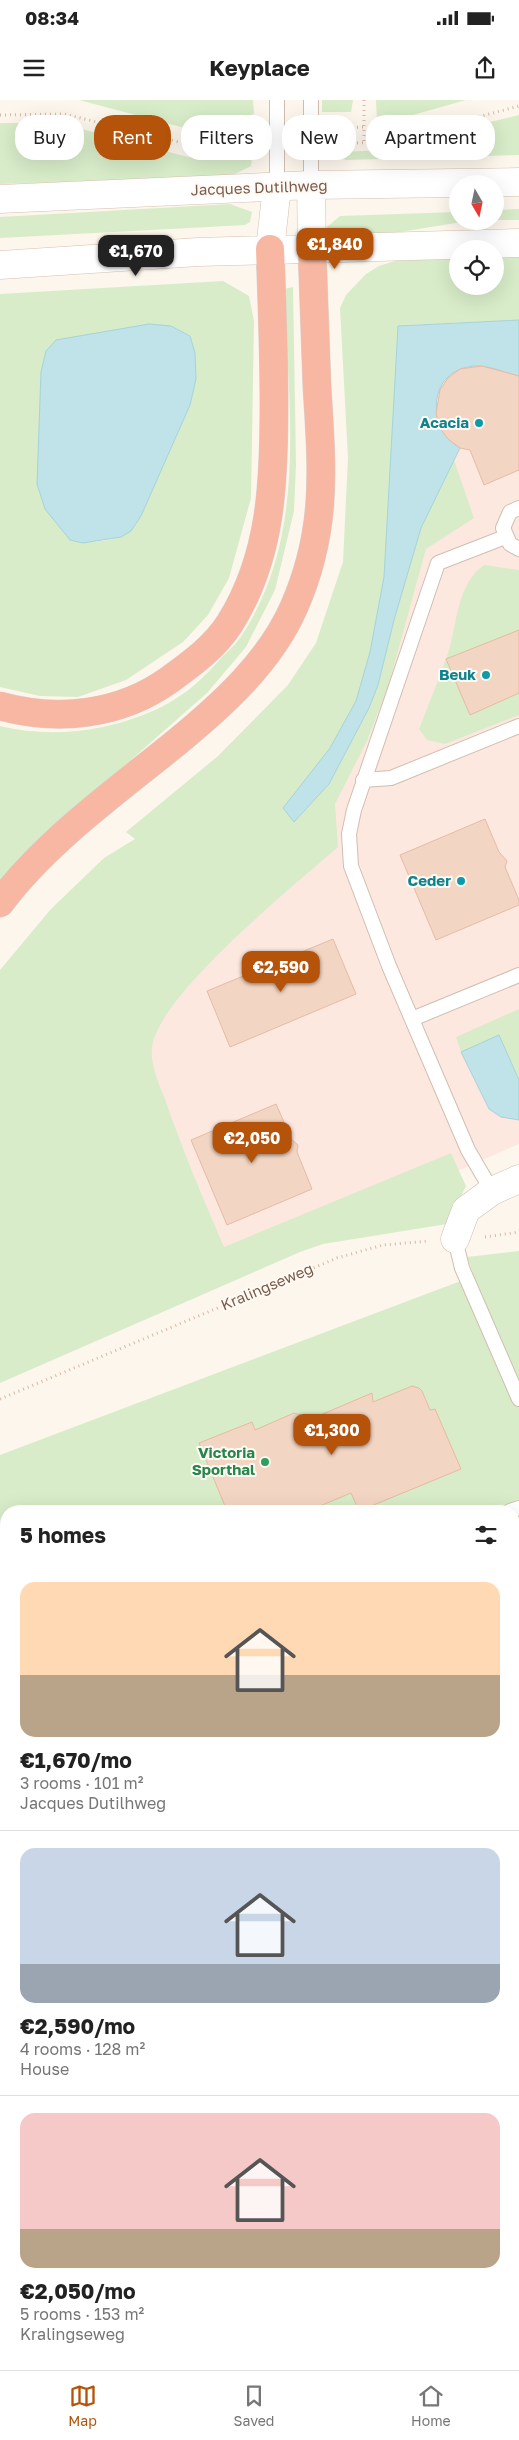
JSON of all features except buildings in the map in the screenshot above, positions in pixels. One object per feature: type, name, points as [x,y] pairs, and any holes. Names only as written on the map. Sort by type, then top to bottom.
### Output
[{"type":"highway","points":[[0,706],[22,712],[60,716],[98,711],[128,702],[157,688],[188,666],[209,648],[229,625],[256,570],[269,523],[274,475],[270,249]]},
{"type":"highway","points":[[0,903],[40,858],[94,810],[219,707],[257,665],[294,608],[314,550],[321,511],[321,459],[312,250]]},
{"type":"main road","name":"Jacques Dutilhweg","points":[[0,199],[311,185],[519,182]]},
{"type":"main road","points":[[311,185],[312,250]]},
{"type":"main road","points":[[270,249],[277,187]]},
{"type":"main road","points":[[0,265],[198,252],[519,243]]},
{"type":"main road","points":[[455,1239],[466,1210],[492,1191],[519,1179]]},
{"type":"lane","points":[[276,100],[277,187]]},
{"type":"lane","points":[[311,100],[311,185]]},
{"type":"lane","points":[[519,508],[510,512],[505,520],[505,537],[510,544],[519,550]]},
{"type":"lane","points":[[492,1191],[468,1150],[412,1019],[351,866],[349,834],[363,780],[389,712],[438,563],[505,537]]},
{"type":"lane","points":[[363,780],[391,778],[519,726]]},
{"type":"lane","points":[[412,1019],[519,974]]},
{"type":"lane","points":[[455,1239],[462,1268],[519,1400]]},
{"type":"path","points":[[364,100],[364,143],[398,139],[519,106]]},
{"type":"path","points":[[0,115],[64,114],[181,143]]},
{"type":"path","name":"Kralingseweg","points":[[0,1399],[336,1258],[383,1245],[455,1239]]},
{"type":"shaded area","points":[[379,300],[519,300],[519,1144],[14,1364],[15,1253],[358,644]]},
{"type":"green space","points":[[79,100],[253,100],[254,114],[181,115],[181,127],[171,124],[171,115],[136,115]]},
{"type":"green space","points":[[322,100],[353,100],[351,112],[322,112]]},
{"type":"green space","points":[[376,100],[466,100],[413,115],[377,115]]},
{"type":"green space","points":[[519,115],[519,155],[495,156],[495,121]]},
{"type":"green space","points":[[0,123],[15,123],[15,160],[84,160],[84,130],[94,132],[94,160],[171,160],[171,153],[181,155],[181,160],[252,160],[251,166],[229,177],[0,184]]},
{"type":"green space","points":[[356,151],[366,151],[366,159],[356,160]]},
{"type":"green space","points":[[230,204],[252,212],[250,222],[245,225],[0,238],[0,217]]},
{"type":"green space","points":[[519,209],[519,220],[504,220],[504,210]]},
{"type":"green space","points":[[449,212],[449,224],[394,233],[333,236],[327,227],[340,216]]},
{"type":"green space","points":[[449,250],[449,295],[504,295],[504,250],[519,250],[519,320],[404,325],[384,577],[370,652],[356,701],[330,748],[283,808],[294,822],[329,784],[369,708],[378,685],[394,620],[421,528],[454,460],[474,518],[426,549],[388,687],[367,741],[335,804],[338,847],[262,913],[202,971],[177,1000],[160,1026],[152,1048],[152,1061],[178,1136],[224,1247],[451,1153],[466,1186],[447,1224],[323,1244],[300,1252],[0,1383],[0,970],[51,909],[104,858],[135,839],[126,832],[218,756],[288,685],[316,643],[343,562],[348,458],[340,308],[346,295],[366,274],[379,266],[427,251]]},
{"type":"green space","points":[[223,281],[249,296],[254,321],[251,498],[229,578],[208,615],[183,642],[126,680],[78,697],[40,696],[0,687],[0,294]],"holes":[[[171,326],[191,336],[190,405],[141,515],[133,528],[120,537],[93,542],[70,540]]]},
{"type":"green space","points":[[293,287],[296,465],[294,511],[275,590],[246,647],[207,693],[82,803],[0,893],[0,726],[37,732],[94,729],[130,720],[159,708],[179,697],[197,683],[235,644],[242,635],[263,596],[277,554],[286,511],[290,467],[290,422],[284,289]]},
{"type":"green space","points":[[484,565],[519,570],[519,715],[445,744],[427,740],[419,729],[448,653],[459,605],[468,582]]},
{"type":"green space","points":[[519,1009],[519,1080],[499,1036],[461,1052],[456,1037]]},
{"type":"green space","points":[[519,1251],[519,1505],[0,1505],[0,1455],[474,1276],[467,1257]]},
{"type":"water","points":[[519,320],[519,376],[491,368],[474,366],[459,370],[447,377],[440,388],[437,400],[437,413],[441,426],[449,438],[460,448],[421,528],[394,620],[378,685],[369,708],[329,784],[294,822],[283,808],[330,748],[356,701],[370,652],[384,577],[398,326]]},
{"type":"water","points":[[149,324],[171,326],[190,336],[195,353],[196,379],[190,405],[141,516],[131,531],[121,537],[83,543],[70,540],[45,509],[37,484],[41,372],[46,351],[56,340]]},
{"type":"water","points":[[499,1035],[519,1080],[519,1120],[501,1117],[489,1109],[461,1052]]},
{"type":"place","name":"Acacia","points":[[479,423]]},
{"type":"place","name":"Beuk","points":[[486,675]]},
{"type":"place","name":"Ceder","points":[[461,881]]},
{"type":"place","name":"Victoria Sporthal","points":[[265,1462]]}]
